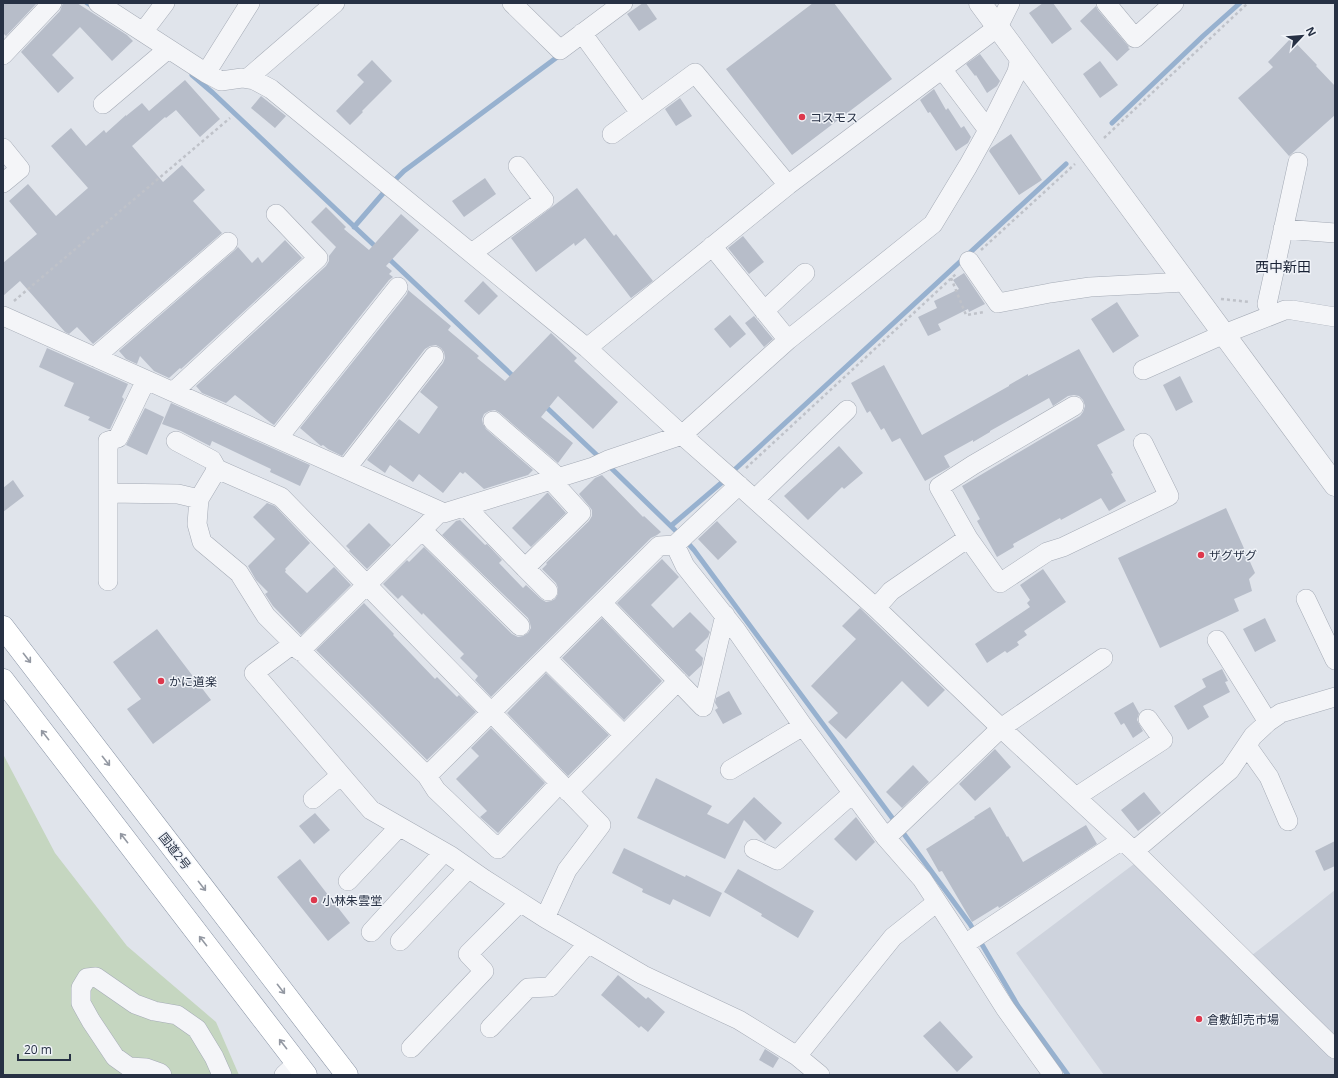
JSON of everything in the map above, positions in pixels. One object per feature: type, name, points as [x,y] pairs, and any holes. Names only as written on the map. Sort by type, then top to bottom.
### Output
[{"type":"highway","name":"国道2号","points":[[3,627],[347,1075]]},
{"type":"highway","points":[[3,680],[296,1071]]},
{"type":"street","points":[[3,55],[52,3]]},
{"type":"street","points":[[98,3],[168,49],[221,81],[248,78],[271,88],[587,348],[876,608],[1001,728],[1128,845],[1335,1049]]},
{"type":"street","points":[[143,32],[165,3]]},
{"type":"street","points":[[206,73],[250,3]]},
{"type":"street","points":[[248,78],[335,3]]},
{"type":"street","points":[[512,3],[560,50],[623,3]]},
{"type":"street","points":[[980,3],[1335,485]]},
{"type":"street","points":[[587,348],[788,185],[998,27],[1010,3]]},
{"type":"street","points":[[1106,3],[1135,38],[1174,3]]},
{"type":"street","points":[[582,33],[640,113]]},
{"type":"street","points":[[103,104],[168,49]]},
{"type":"street","points":[[6,311],[96,358],[444,513],[555,479],[682,435],[788,340],[933,224],[988,130],[1017,72],[1020,57]]},
{"type":"street","points":[[612,134],[696,73],[788,185]]},
{"type":"street","points":[[948,77],[988,130]]},
{"type":"street","points":[[3,148],[20,169],[3,183]]},
{"type":"street","points":[[1267,304],[1298,162]]},
{"type":"street","points":[[472,253],[544,200],[518,166]]},
{"type":"street","points":[[173,392],[318,258],[276,214]]},
{"type":"street","points":[[1284,229],[1335,233]]},
{"type":"street","points":[[96,358],[228,242]]},
{"type":"street","points":[[712,246],[788,340]]},
{"type":"street","points":[[969,261],[998,303],[1090,287],[1191,289]]},
{"type":"street","points":[[764,311],[805,273]]},
{"type":"street","points":[[278,438],[398,287]]},
{"type":"street","points":[[1143,370],[1224,334],[1284,310],[1335,317]]},
{"type":"street","points":[[346,469],[434,356]]},
{"type":"street","points":[[108,581],[108,441],[118,438],[146,380]]},
{"type":"street","points":[[1074,406],[973,465],[939,487],[968,538],[1000,583],[1047,552],[1063,547],[1169,496],[1143,443]]},
{"type":"street","points":[[755,499],[847,410]]},
{"type":"street","points":[[493,421],[555,479],[581,513],[525,568]]},
{"type":"street","points":[[176,441],[212,460],[217,469],[281,497],[601,825],[567,870],[545,918]]},
{"type":"street","points":[[217,469],[199,499],[197,524],[202,542],[239,573],[266,616],[427,776],[436,790],[498,849],[564,787],[624,736],[678,681]]},
{"type":"street","points":[[427,776],[660,546],[674,545],[732,479]]},
{"type":"street","points":[[108,494],[178,494],[199,499]]},
{"type":"street","points":[[466,507],[548,591]]},
{"type":"street","points":[[440,512],[366,585],[297,647],[254,673],[371,810],[444,852],[545,918],[643,975],[739,1020],[796,1056],[820,1075]]},
{"type":"street","points":[[422,530],[520,626]]},
{"type":"street","points":[[876,608],[891,591],[968,538]]},
{"type":"street","points":[[674,545],[685,566],[725,615],[803,726],[886,838],[922,879],[1006,1008],[1053,1075]]},
{"type":"street","points":[[1306,599],[1335,660]]},
{"type":"street","points":[[602,603],[703,708],[725,615]]},
{"type":"street","points":[[1217,640],[1268,722]]},
{"type":"street","points":[[546,658],[624,736]]},
{"type":"street","points":[[886,838],[1001,728],[1103,658]]},
{"type":"street","points":[[965,944],[1128,845],[1230,770],[1253,736],[1268,722],[1282,713],[1335,697]]},
{"type":"street","points":[[1076,797],[1164,740],[1148,718]]},
{"type":"street","points":[[730,770],[803,726]]},
{"type":"street","points":[[1247,746],[1269,777],[1288,821]]},
{"type":"street","points":[[313,800],[341,775]]},
{"type":"street","points":[[754,848],[777,860],[853,793]]},
{"type":"street","points":[[348,881],[399,827]]},
{"type":"street","points":[[371,932],[444,852]]},
{"type":"street","points":[[400,941],[468,869]]},
{"type":"street","points":[[411,1048],[484,971],[468,954],[520,902]]},
{"type":"street","points":[[796,1056],[893,937],[937,902]]},
{"type":"street","points":[[490,1028],[528,988],[550,986],[588,943]]},
{"type":"street","points":[[162,1075],[146,1068],[129,1067],[115,1057],[81,1003],[81,988],[87,978],[96,977],[135,1004],[154,1011],[177,1016],[197,1029],[214,1057],[222,1075]]},
{"type":"path","points":[[732,479],[1090,151],[1248,3]]},
{"type":"path","points":[[6,311],[230,118]]},
{"type":"path","points":[[1191,289],[1267,304]]},
{"type":"shaded area","name":"倉敷卸売市場","points":[[1138,861],[1242,963],[1335,890],[1335,1075],[1104,1075],[1016,953]]},
{"type":"green space","points":[[3,754],[55,853],[127,946],[216,1022],[239,1075],[3,1075]]},
{"type":"building","points":[[3,3],[37,3],[6,36],[3,33]]},
{"type":"building","points":[[63,3],[77,3],[127,35],[133,41],[112,61],[80,27],[52,55],[74,78],[58,93],[21,52],[60,11]]},
{"type":"building","points":[[643,3],[646,3],[657,19],[639,31],[627,14]]},
{"type":"building","name":"コスモス","points":[[813,3],[834,3],[892,79],[792,155],[726,69]]},
{"type":"building","points":[[1043,3],[1053,3],[1072,29],[1052,44],[1029,13]]},
{"type":"building","points":[[1096,6],[1130,49],[1117,61],[1080,21]]},
{"type":"building","points":[[1291,38],[1335,86],[1335,115],[1289,156],[1238,98],[1273,67],[1268,62]]},
{"type":"building","points":[[980,54],[1000,81],[997,86],[987,93],[976,75],[975,76],[966,64]]},
{"type":"building","points":[[372,60],[392,81],[350,125],[336,111],[364,82],[357,75]]},
{"type":"building","points":[[1100,61],[1118,85],[1100,98],[1083,74]]},
{"type":"building","points":[[185,80],[220,119],[200,137],[176,110],[166,118],[165,117],[132,146],[163,182],[182,165],[205,190],[193,201],[222,233],[93,344],[77,327],[69,334],[65,332],[20,281],[3,296],[3,263],[37,234],[9,201],[28,184],[56,216],[88,188],[51,146],[71,128],[86,146],[104,130],[106,133],[142,103],[149,111]]},
{"type":"building","points":[[934,89],[946,110],[948,108],[961,128],[964,126],[971,137],[968,143],[956,151],[930,112],[928,113],[920,100]]},
{"type":"building","points":[[261,96],[286,116],[275,128],[251,108]]},
{"type":"building","points":[[680,98],[692,116],[676,126],[665,109]]},
{"type":"building","points":[[1011,134],[1042,180],[1019,195],[989,151]]},
{"type":"building","points":[[485,178],[496,194],[464,217],[452,201]]},
{"type":"building","points":[[577,188],[614,236],[616,234],[653,281],[631,298],[585,238],[575,246],[574,243],[536,272],[511,238]]},
{"type":"building","points":[[326,207],[346,227],[344,229],[369,250],[401,214],[419,230],[386,266],[392,271],[389,274],[393,277],[389,280],[274,425],[235,395],[226,403],[202,393],[196,386],[326,266],[329,261],[329,256],[336,247],[311,222]]},
{"type":"building","points":[[743,236],[764,262],[749,274],[728,248]]},
{"type":"building","points":[[285,240],[302,258],[181,369],[180,368],[169,378],[154,371],[140,356],[137,364],[126,359],[119,351],[238,247],[252,263],[258,257],[262,263]]},
{"type":"building","points":[[964,273],[985,304],[969,312],[968,309],[938,324],[941,330],[928,336],[918,317],[937,308],[934,301],[959,289],[953,280]]},
{"type":"building","points":[[483,281],[498,296],[479,315],[464,301]]},
{"type":"building","points":[[408,290],[451,326],[448,330],[479,356],[477,358],[505,381],[551,333],[577,358],[574,361],[618,402],[593,429],[558,396],[541,417],[573,443],[558,463],[500,413],[495,410],[489,411],[484,414],[482,419],[486,429],[533,470],[528,475],[484,489],[465,472],[463,474],[460,472],[443,493],[419,474],[413,482],[390,465],[385,473],[367,460],[399,419],[419,434],[438,407],[420,392],[443,363],[445,358],[444,352],[436,345],[425,349],[342,456],[323,445],[321,446],[300,428],[407,294]]},
{"type":"building","points":[[1117,302],[1139,336],[1113,353],[1091,319]]},
{"type":"building","points":[[730,315],[746,334],[730,348],[714,329]]},
{"type":"building","points":[[754,316],[773,339],[764,347],[745,323]]},
{"type":"building","points":[[47,348],[128,384],[122,397],[124,399],[110,429],[88,420],[90,417],[64,406],[74,383],[39,367]]},
{"type":"building","points":[[1079,349],[1125,430],[1097,445],[1113,473],[1111,474],[1126,501],[1109,511],[1101,498],[1061,520],[1060,518],[1013,544],[1014,547],[997,557],[977,521],[980,519],[962,486],[1080,416],[1085,406],[1083,400],[1079,396],[1068,396],[1053,406],[1049,398],[973,442],[973,440],[944,456],[950,467],[925,481],[900,438],[892,442],[884,428],[881,430],[870,411],[867,413],[851,383],[884,365],[922,435],[1028,374],[1028,376]]},
{"type":"building","points":[[1180,376],[1193,402],[1176,411],[1163,385]]},
{"type":"building","points":[[171,403],[310,465],[300,486],[270,472],[271,469],[212,441],[210,446],[181,431],[162,424]]},
{"type":"building","points":[[145,408],[164,417],[147,455],[126,445]]},
{"type":"building","points":[[839,446],[863,473],[844,489],[842,487],[808,520],[784,496]]},
{"type":"building","points":[[602,475],[643,517],[644,516],[661,532],[651,538],[491,697],[475,680],[478,676],[460,658],[464,654],[423,613],[422,615],[402,595],[398,599],[383,584],[407,560],[409,562],[424,547],[512,634],[518,637],[523,636],[528,633],[531,628],[528,618],[442,535],[456,521],[460,520],[485,545],[487,544],[502,560],[499,563],[523,588],[526,585],[541,599],[546,602],[551,601],[555,599],[558,594],[558,588],[556,583],[542,569],[547,564],[546,563],[589,521],[592,516],[592,510],[579,494],[595,478]]},
{"type":"building","points":[[13,480],[24,496],[3,512],[3,488]]},
{"type":"building","points":[[547,493],[566,513],[531,547],[512,528]]},
{"type":"building","points":[[267,503],[275,506],[310,543],[285,569],[285,572],[307,593],[334,567],[351,585],[301,635],[273,606],[265,594],[268,592],[256,580],[248,566],[275,539],[253,517]]},
{"type":"building","points":[[1226,508],[1255,573],[1249,579],[1252,591],[1234,599],[1239,611],[1160,648],[1118,558]]},
{"type":"building","points":[[717,521],[737,542],[718,560],[698,539]]},
{"type":"building","points":[[369,523],[391,545],[367,569],[346,546]]},
{"type":"building","points":[[662,559],[679,577],[651,605],[673,628],[690,612],[710,632],[708,637],[695,650],[703,658],[702,665],[689,677],[617,603]]},
{"type":"building","points":[[1043,569],[1066,602],[1024,631],[1027,635],[1017,642],[1019,645],[1007,653],[1005,651],[987,663],[975,644],[1030,607],[1027,603],[1030,600],[1020,585]]},
{"type":"building","points":[[364,603],[435,679],[437,677],[457,697],[459,695],[476,712],[427,760],[316,650]]},
{"type":"building","points":[[860,608],[945,690],[928,707],[902,681],[846,739],[828,722],[838,713],[811,686],[856,639],[842,626]]},
{"type":"building","points":[[602,618],[662,681],[624,720],[562,658]]},
{"type":"building","points":[[1265,618],[1276,641],[1255,652],[1243,629]]},
{"type":"building","name":"かに道楽","points":[[157,629],[211,700],[153,744],[127,709],[141,699],[113,662]]},
{"type":"building","points":[[1222,669],[1228,681],[1225,682],[1230,692],[1203,706],[1209,717],[1188,730],[1174,706],[1206,687],[1202,679]]},
{"type":"building","points":[[546,673],[609,735],[568,776],[507,713]]},
{"type":"building","points":[[729,691],[742,714],[723,724],[715,710],[718,708],[715,703],[716,698]]},
{"type":"building","points":[[1133,702],[1139,713],[1137,720],[1143,731],[1133,738],[1124,723],[1121,725],[1114,713]]},
{"type":"building","points":[[491,728],[545,783],[498,833],[480,817],[487,811],[456,779],[479,756],[471,748]]},
{"type":"building","points":[[995,749],[1011,767],[975,801],[959,784]]},
{"type":"building","points":[[913,765],[929,782],[902,808],[886,792]]},
{"type":"building","points":[[656,778],[712,806],[707,814],[728,824],[754,797],[782,823],[765,841],[744,820],[725,859],[637,818]]},
{"type":"building","points":[[1144,792],[1161,813],[1138,831],[1121,810]]},
{"type":"building","points":[[990,807],[1023,862],[1086,825],[1097,844],[999,908],[998,906],[972,922],[942,871],[939,872],[926,849]]},
{"type":"building","points":[[315,813],[330,830],[314,844],[299,826]]},
{"type":"building","points":[[856,817],[875,842],[856,861],[834,839]]},
{"type":"building","points":[[1335,841],[1335,866],[1324,871],[1315,851]]},
{"type":"building","points":[[624,848],[685,877],[686,875],[722,893],[710,917],[673,899],[670,905],[642,892],[643,889],[612,873]]},
{"type":"building","name":"小林朱雲堂","points":[[300,859],[350,923],[328,941],[277,877]]},
{"type":"building","points":[[738,869],[814,911],[798,938],[761,916],[762,914],[724,892]]},
{"type":"building","points":[[618,975],[646,999],[648,997],[665,1012],[648,1032],[641,1026],[639,1028],[601,995]]},
{"type":"building","points":[[940,1021],[973,1057],[957,1072],[923,1036]]},
{"type":"building","points":[[765,1049],[779,1058],[773,1068],[759,1060]]},
{"type":"waterway","points":[[87,3],[95,8]]},
{"type":"waterway","points":[[1112,123],[1203,36],[1240,3]]},
{"type":"waterway","points":[[395,180],[404,171],[560,55]]},
{"type":"waterway","points":[[192,75],[213,93],[378,249]]},
{"type":"waterway","points":[[731,473],[1066,164]]},
{"type":"waterway","points":[[354,227],[386,190]]},
{"type":"waterway","points":[[387,257],[515,378]]},
{"type":"waterway","points":[[543,404],[601,459]]},
{"type":"waterway","points":[[607,464],[680,535]]},
{"type":"waterway","points":[[672,525],[726,479]]},
{"type":"waterway","points":[[686,541],[896,823]]},
{"type":"waterway","points":[[901,830],[970,924],[1018,1006],[1068,1075]]},
{"type":"place","name":"コスモス","points":[[802,117]]},
{"type":"place","name":"ザグザグ","points":[[1201,555]]},
{"type":"place","name":"かに道楽","points":[[161,681]]},
{"type":"place","name":"小林朱雲堂","points":[[314,900]]},
{"type":"place","name":"倉敷卸売市場","points":[[1199,1019]]},
{"type":"district","name":"西中新田","points":[[1283,266]]}]
